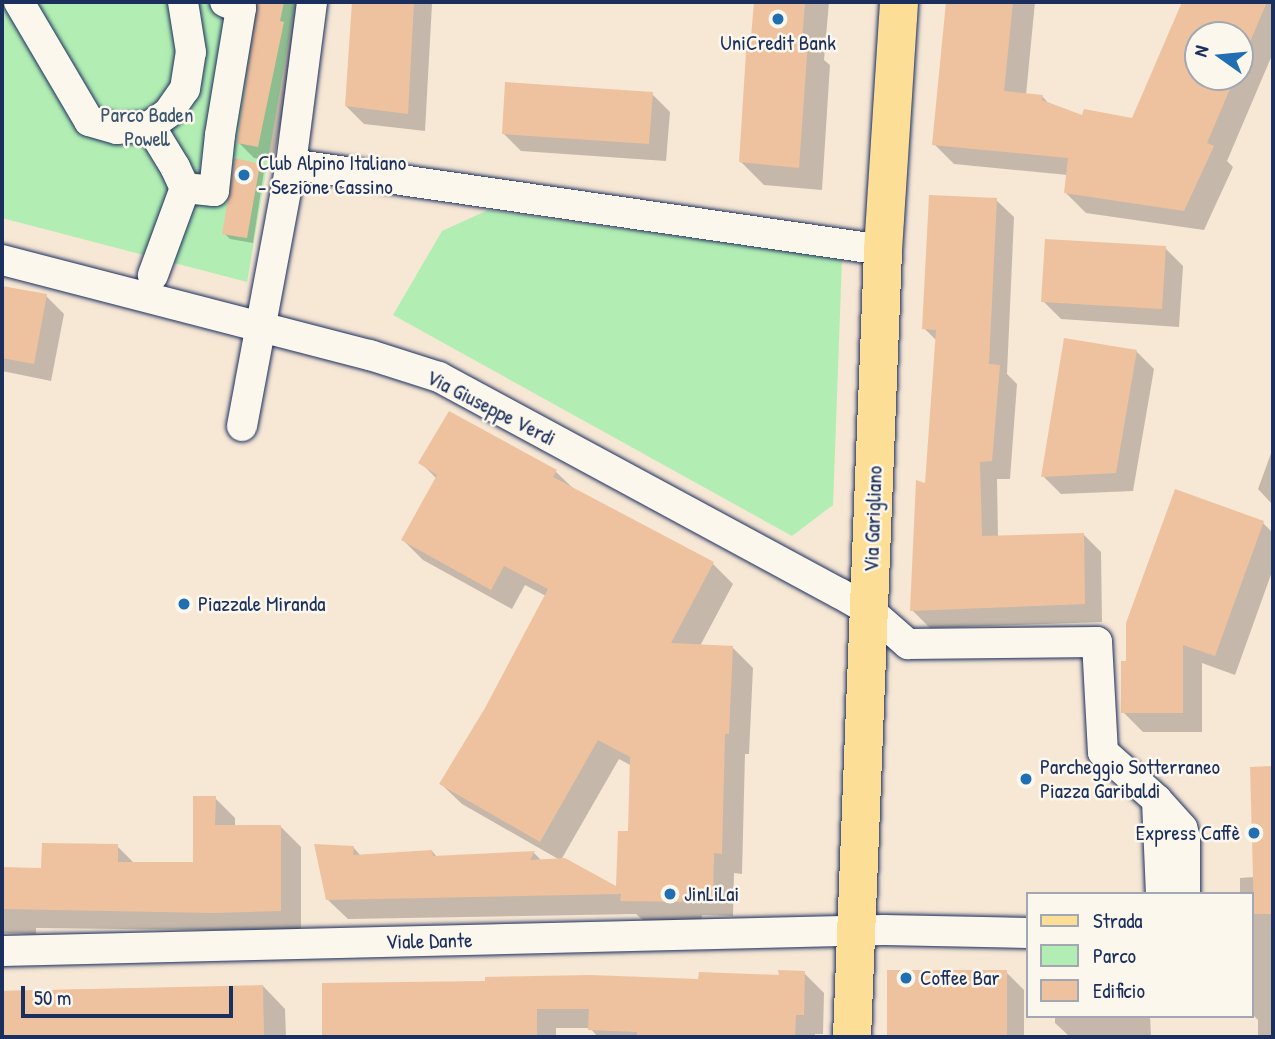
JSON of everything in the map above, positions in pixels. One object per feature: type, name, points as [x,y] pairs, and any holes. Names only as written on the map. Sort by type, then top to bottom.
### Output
[{"type":"main road","name":"Via Garigliano","points":[[852,1037],[870,930],[869,610],[883,250],[899,2]]},
{"type":"street","points":[[19,2],[89,121],[117,129],[150,126],[168,113],[185,89],[191,52],[183,2]]},
{"type":"street","points":[[185,188],[214,191],[242,8],[225,2]]},
{"type":"street","points":[[242,426],[291,164],[312,2]]},
{"type":"street","points":[[191,52],[230,76]]},
{"type":"street","points":[[150,126],[160,138],[185,188],[153,275]]},
{"type":"street","points":[[291,164],[883,250]]},
{"type":"street","name":"Via Giuseppe Verdi","points":[[2,260],[260,325],[439,377],[869,610],[908,644],[1097,642],[1103,752],[1157,800]]},
{"type":"street","points":[[1157,800],[1161,892]]},
{"type":"street","points":[[1157,800],[1182,828],[1185,838],[1185,892]]},
{"type":"street","name":"Viale Dante","points":[[2,951],[870,930],[1026,933]]},
{"type":"green space","name":"Parco Baden Powell","points":[[2,2],[295,2],[247,282],[2,218]]},
{"type":"green space","points":[[488,210],[842,259],[833,505],[792,536],[393,315],[442,231]]},
{"type":"building","points":[[257,2],[284,2],[280,21],[284,22],[258,147],[237,143]]},
{"type":"building","points":[[352,2],[414,2],[408,114],[345,106]]},
{"type":"building","points":[[754,2],[805,2],[802,40],[808,41],[799,168],[739,162],[747,37],[751,37]]},
{"type":"building","points":[[946,2],[1013,2],[1004,91],[1043,95],[1042,100],[1082,115],[1084,109],[1132,118],[1182,2],[1267,2],[1254,32],[1254,21],[1184,21],[1184,91],[1229,91],[1207,143],[1214,146],[1184,211],[1064,193],[1068,158],[932,145]]},
{"type":"building","points":[[505,82],[653,92],[649,144],[502,134]]},
{"type":"building","points":[[235,158],[260,164],[247,238],[222,234]]},
{"type":"building","points":[[929,195],[997,198],[989,364],[1000,365],[992,461],[980,462],[982,536],[1084,533],[1085,604],[910,611],[916,480],[925,483],[936,330],[922,329]]},
{"type":"building","points":[[1045,239],[1166,246],[1162,309],[1041,302]]},
{"type":"building","points":[[2,286],[47,294],[34,364],[2,358]]},
{"type":"building","points":[[1064,338],[1137,350],[1116,473],[1041,477]]},
{"type":"building","points":[[449,411],[557,470],[553,477],[714,562],[671,643],[733,646],[729,734],[725,734],[722,854],[714,853],[713,897],[682,896],[682,902],[620,901],[621,894],[326,900],[314,844],[354,846],[353,855],[432,850],[433,856],[535,851],[530,860],[565,858],[616,886],[618,831],[628,831],[630,757],[598,740],[540,842],[439,784],[485,708],[548,589],[504,566],[491,590],[401,540],[437,475],[418,463]]},
{"type":"building","points":[[1175,489],[1264,521],[1215,656],[1183,645],[1183,713],[1121,713],[1121,661],[1126,661],[1126,623]]},
{"type":"building","points":[[1273,766],[1273,914],[1254,914],[1250,767]]},
{"type":"building","points":[[193,796],[216,796],[215,825],[281,825],[281,911],[214,913],[2,909],[2,867],[41,868],[42,843],[118,844],[118,862],[193,862]]},
{"type":"building","points":[[778,970],[805,971],[804,1015],[796,1015],[795,1037],[637,1037],[637,1032],[588,1030],[589,1009],[537,1009],[537,1037],[322,1037],[322,983],[485,981],[485,977],[590,975],[698,979],[699,972],[779,975]]},
{"type":"building","points":[[887,970],[1007,970],[1007,1037],[887,1037]]},
{"type":"building","points":[[263,985],[264,1037],[2,1037],[2,991]]},
{"type":"place","name":"UniCredit Bank","points":[[778,19]]},
{"type":"place","name":"Club Alpino Italiano - Sezione Cassino","points":[[244,175]]},
{"type":"place","name":"Piazzale Miranda","points":[[184,604]]},
{"type":"place","name":"Parcheggio Sotterraneo Piazza Garibaldi","points":[[1026,779]]},
{"type":"place","name":"Express Caffè","points":[[1254,833]]},
{"type":"place","name":"JinLiLai","points":[[670,894]]},
{"type":"place","name":"Coffee Bar","points":[[906,978]]}]
